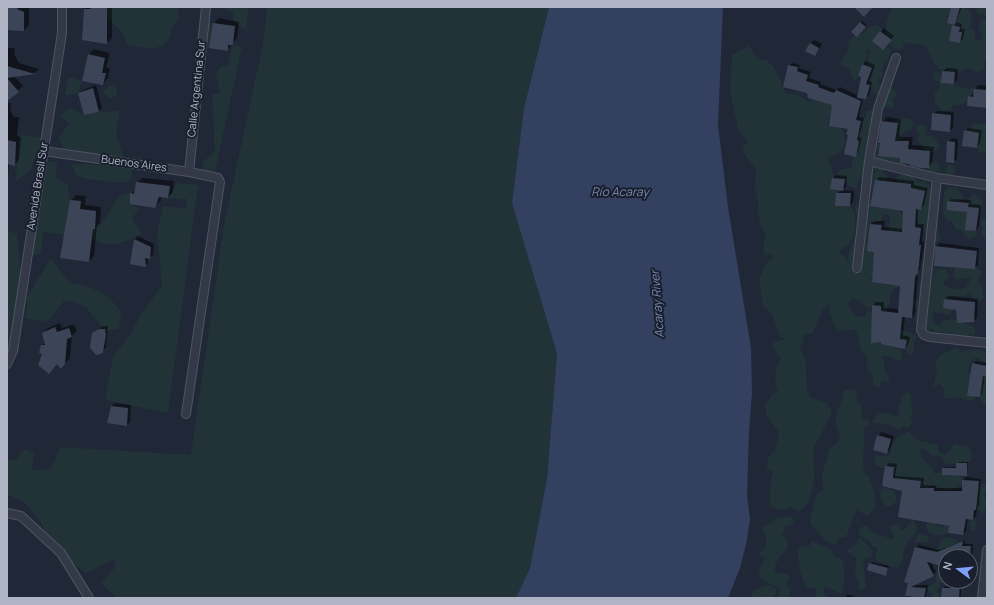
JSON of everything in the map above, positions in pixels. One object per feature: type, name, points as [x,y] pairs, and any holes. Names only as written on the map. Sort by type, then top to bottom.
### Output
[{"type":"street","name":"Avenida Brasil Sur","points":[[7,364],[13,351],[44,151],[62,33],[62,7]]},
{"type":"street","name":"Calle Argentina Sur","points":[[189,172],[206,7]]},
{"type":"street","points":[[857,268],[868,161],[878,109],[896,58]]},
{"type":"street","name":"Buenos Aires","points":[[44,151],[189,172],[218,178],[220,182],[186,414]]},
{"type":"street","points":[[868,161],[937,178],[987,185]]},
{"type":"street","points":[[937,178],[921,330],[924,335],[930,337],[987,342]]},
{"type":"street","points":[[7,513],[21,516],[61,553],[89,598]]},
{"type":"street","points":[[982,598],[987,550]]},
{"type":"shaded area","points":[[107,7],[178,8],[179,18],[171,29],[170,37],[162,46],[145,48],[127,44],[121,31],[107,19]]},
{"type":"shaded area","points":[[222,7],[249,7],[246,30],[234,22],[233,13]]},
{"type":"shaded area","points":[[267,7],[549,7],[524,108],[512,203],[557,354],[547,478],[530,568],[516,598],[117,598],[101,583],[116,566],[114,560],[85,573],[50,544],[41,522],[24,502],[7,494],[7,459],[14,461],[25,449],[34,454],[32,470],[51,469],[60,447],[191,455],[224,225],[263,44]]},
{"type":"shaded area","points":[[892,7],[966,7],[972,15],[970,28],[974,30],[976,40],[980,41],[983,38],[979,29],[979,23],[983,19],[987,18],[987,59],[983,71],[976,72],[969,68],[954,73],[948,72],[947,68],[944,71],[940,70],[928,50],[921,45],[903,43],[904,47],[899,50],[892,47],[888,43],[885,32]],"holes":[[[943,13],[946,16],[950,15],[957,29],[960,30],[959,40],[955,43],[951,22]]]},
{"type":"shaded area","points":[[976,7],[987,7],[987,17],[977,13]]},
{"type":"shaded area","points":[[204,22],[213,23],[209,48],[199,46]]},
{"type":"shaded area","points":[[877,25],[883,29],[876,41],[876,47],[878,48],[885,46],[891,50],[887,61],[884,62],[882,77],[878,81],[880,87],[879,93],[875,95],[869,82],[873,74],[873,67],[868,68],[866,65],[870,53],[868,49],[865,51],[868,54],[857,79],[853,79],[849,70],[842,65],[841,62],[849,48],[848,42],[855,34],[864,34],[869,27]]},
{"type":"shaded area","points":[[233,45],[242,47],[215,172],[203,170],[203,162],[215,151],[212,94],[220,94],[216,74],[221,66],[228,65]]},
{"type":"shaded area","points":[[749,46],[758,58],[766,61],[774,68],[785,93],[798,95],[811,103],[812,98],[839,100],[833,116],[829,118],[828,124],[831,126],[839,125],[845,140],[839,153],[828,157],[834,175],[833,185],[837,192],[838,203],[846,202],[855,212],[855,233],[850,243],[840,251],[841,255],[846,257],[848,264],[849,252],[856,235],[857,218],[855,207],[860,204],[869,203],[896,208],[906,218],[904,228],[895,235],[888,232],[890,216],[886,214],[883,216],[882,220],[878,222],[870,222],[874,245],[875,276],[871,278],[870,281],[886,284],[888,286],[901,281],[899,287],[892,290],[889,304],[887,306],[887,330],[879,307],[874,304],[870,310],[859,300],[852,299],[848,303],[848,306],[856,316],[864,317],[867,311],[873,312],[876,341],[893,344],[901,350],[902,358],[899,361],[883,355],[882,357],[884,360],[885,370],[890,379],[887,382],[882,381],[880,387],[873,384],[873,374],[868,370],[866,356],[861,350],[856,330],[837,331],[830,315],[829,304],[823,310],[812,334],[803,335],[803,343],[800,347],[806,363],[807,390],[811,398],[826,402],[832,411],[814,448],[813,488],[807,504],[799,512],[790,507],[785,510],[771,507],[770,503],[770,490],[773,472],[767,468],[768,458],[775,450],[779,433],[767,416],[765,405],[773,393],[778,392],[775,375],[781,358],[773,349],[773,343],[785,339],[780,337],[772,314],[763,306],[759,279],[767,262],[773,258],[773,254],[765,255],[763,249],[766,234],[761,226],[757,209],[759,204],[755,190],[756,169],[744,153],[743,145],[748,142],[738,129],[730,91],[732,55]]},
{"type":"shaded area","points":[[935,71],[941,74],[945,85],[949,83],[968,89],[976,87],[977,91],[972,93],[970,99],[965,103],[952,106],[951,110],[942,111],[935,103],[934,95],[940,88],[940,83],[932,78]]},
{"type":"shaded area","points":[[68,77],[82,81],[78,93],[65,96]]},
{"type":"shaded area","points":[[110,85],[117,88],[116,96],[109,99],[103,92]]},
{"type":"shaded area","points":[[888,88],[894,89],[897,96],[892,99],[894,106],[892,108],[885,107],[881,104]]},
{"type":"shaded area","points":[[70,108],[84,115],[120,110],[116,132],[124,158],[64,150],[59,138],[69,123],[60,115]]},
{"type":"shaded area","points":[[871,110],[875,112],[874,119],[871,121],[872,123],[869,134],[871,140],[880,145],[877,151],[874,150],[863,156],[866,159],[869,173],[876,173],[871,162],[873,154],[895,153],[905,161],[907,168],[889,172],[886,168],[882,173],[886,174],[887,180],[889,181],[891,187],[874,181],[873,190],[861,191],[862,178],[860,178],[856,189],[848,185],[844,178],[836,177],[839,171],[851,168],[854,152],[860,154],[856,151],[856,130],[862,130],[863,127],[859,123],[861,118],[866,118],[866,111]]},
{"type":"shaded area","points":[[898,118],[909,119],[914,123],[911,130],[905,131],[902,135],[899,135],[898,137],[901,138],[900,142],[893,142],[895,121]]},
{"type":"shaded area","points":[[975,123],[987,124],[987,154],[978,151],[976,135],[970,130],[971,125]]},
{"type":"shaded area","points":[[922,124],[927,128],[925,135],[933,137],[938,144],[939,147],[933,153],[928,153],[918,141],[919,133],[916,129],[917,126]]},
{"type":"shaded area","points":[[19,135],[44,138],[29,172],[16,181]]},
{"type":"shaded area","points":[[48,162],[57,162],[56,177],[67,184],[70,200],[67,225],[95,229],[102,223],[119,196],[130,193],[130,203],[139,210],[132,218],[141,234],[116,244],[104,244],[92,238],[43,232],[41,254],[28,255]]},
{"type":"shaded area","points":[[936,162],[939,163],[939,173],[932,174],[929,173],[928,166],[929,163]]},
{"type":"shaded area","points":[[71,164],[134,166],[129,182],[116,182],[77,176]]},
{"type":"shaded area","points":[[948,165],[952,165],[954,166],[954,174],[948,175],[945,172],[945,168]]},
{"type":"shaded area","points":[[907,173],[913,175],[918,183],[925,181],[931,186],[929,208],[931,211],[928,215],[930,222],[933,221],[938,224],[940,239],[933,247],[936,247],[936,253],[933,257],[934,271],[930,274],[923,268],[916,268],[918,260],[926,263],[928,246],[923,227],[918,226],[913,221],[914,211],[920,208],[912,190],[896,180],[898,176]]},
{"type":"shaded area","points":[[177,183],[198,185],[168,413],[105,400],[113,356],[130,335],[140,316],[162,285],[157,234],[163,206],[186,209],[187,199],[168,198]]},
{"type":"shaded area","points":[[949,187],[957,188],[963,196],[963,199],[956,203],[970,208],[967,200],[974,193],[981,199],[983,206],[977,210],[980,215],[974,220],[966,221],[966,224],[977,233],[976,236],[969,239],[964,235],[962,230],[956,229],[952,221],[947,220],[943,213],[944,192]]},
{"type":"shaded area","points":[[987,218],[986,239],[981,236],[983,229],[980,224],[981,219]]},
{"type":"shaded area","points":[[7,230],[17,234],[22,287],[12,351],[7,354]]},
{"type":"shaded area","points":[[51,258],[70,283],[93,288],[110,299],[121,312],[119,329],[105,331],[85,306],[65,300],[48,321],[26,319],[27,297]]},
{"type":"shaded area","points":[[958,266],[976,268],[982,271],[982,274],[977,280],[983,288],[982,293],[984,297],[979,301],[975,300],[968,293],[965,296],[953,296],[946,301],[953,311],[948,315],[934,312],[932,315],[934,323],[940,325],[942,321],[953,319],[974,327],[976,331],[974,335],[970,335],[968,338],[949,335],[943,332],[937,333],[932,329],[924,330],[915,322],[917,308],[911,303],[912,301],[919,299],[919,284],[923,279],[935,273],[936,269],[946,269],[949,276],[943,283],[944,285],[953,289],[966,288],[971,278],[957,279],[953,275],[954,270]]},
{"type":"shaded area","points":[[900,329],[916,335],[917,337],[913,343],[914,352],[911,355],[907,354],[905,344],[897,338]]},
{"type":"shaded area","points":[[956,347],[963,353],[975,349],[985,351],[987,353],[987,362],[984,362],[978,358],[971,360],[968,373],[986,377],[987,370],[987,405],[981,402],[979,393],[982,387],[978,384],[974,394],[975,399],[972,401],[955,397],[944,399],[944,389],[939,383],[937,386],[933,386],[937,371],[935,365],[938,357]]},
{"type":"shaded area","points":[[850,389],[856,390],[857,402],[861,404],[862,418],[869,420],[869,425],[863,428],[865,440],[863,468],[865,474],[869,476],[874,491],[875,501],[872,511],[868,516],[856,510],[847,535],[844,538],[839,537],[836,544],[831,544],[812,527],[810,520],[816,495],[817,493],[823,491],[822,475],[830,448],[836,444],[840,436],[836,424],[837,410],[840,407],[844,391]]},
{"type":"shaded area","points":[[907,392],[911,394],[913,411],[910,417],[913,421],[909,428],[903,427],[899,430],[889,424],[873,423],[874,417],[883,412],[897,417],[900,412],[898,406],[901,403],[900,399]]},
{"type":"shaded area","points":[[908,432],[918,440],[938,445],[938,451],[946,455],[954,444],[968,446],[972,453],[971,462],[945,464],[940,457],[932,456],[926,450],[919,449],[923,458],[935,474],[941,471],[942,475],[961,476],[963,481],[962,485],[950,491],[932,484],[928,490],[923,490],[919,482],[900,481],[887,468],[881,468],[875,464],[875,455],[890,456],[891,447],[894,441]]},
{"type":"shaded area","points":[[982,483],[987,487],[987,492],[983,495],[986,499],[987,508],[982,513],[974,506],[977,487]]},
{"type":"shaded area","points":[[885,488],[894,491],[895,493],[896,501],[892,506],[886,506],[880,498],[881,489]]},
{"type":"shaded area","points":[[787,516],[792,518],[794,521],[791,525],[785,525],[785,530],[781,536],[787,538],[788,548],[778,559],[775,566],[775,572],[787,574],[789,579],[785,584],[791,589],[789,597],[778,598],[780,589],[759,576],[760,569],[765,558],[760,556],[760,552],[765,549],[767,537],[763,532],[762,527],[771,523],[776,518]]},
{"type":"shaded area","points":[[975,519],[977,523],[974,532],[971,530],[969,522]]},
{"type":"shaded area","points":[[912,520],[917,525],[915,534],[904,548],[903,560],[897,568],[876,560],[875,556],[878,549],[872,546],[869,541],[861,537],[858,529],[866,525],[874,533],[892,539],[894,536],[890,527],[899,524],[900,530],[904,530]]},
{"type":"shaded area","points":[[927,523],[933,523],[940,527],[946,525],[949,528],[948,533],[941,535],[932,534],[926,527]]},
{"type":"shaded area","points":[[919,534],[929,536],[928,542],[914,542]]},
{"type":"shaded area","points":[[859,537],[873,551],[870,558],[867,557],[863,561],[866,586],[865,589],[860,590],[858,588],[858,580],[855,576],[856,558],[846,551],[856,544]]},
{"type":"shaded area","points":[[946,537],[951,538],[959,542],[959,545],[938,549],[938,558],[935,562],[931,563],[928,560],[932,551],[938,547],[940,541]]},
{"type":"shaded area","points":[[812,541],[831,550],[835,557],[842,559],[844,566],[844,577],[841,594],[826,586],[823,590],[824,594],[828,598],[816,598],[816,588],[806,587],[802,578],[798,550],[799,546],[808,547]]},
{"type":"shaded area","points":[[938,572],[937,590],[939,596],[938,598],[931,598],[932,594],[929,592],[928,587],[935,583],[936,573]]},
{"type":"shaded area","points":[[769,585],[775,587],[777,592],[773,598],[750,598],[755,590]]},
{"type":"water","name":"Río Acaray","points":[[549,7],[723,7],[718,125],[728,207],[751,348],[752,393],[747,495],[750,519],[747,540],[740,568],[728,598],[516,598],[530,568],[547,478],[557,354],[512,203],[524,108]]},
{"type":"building","points":[[7,7],[19,7],[17,9],[24,12],[24,31],[7,30]]},
{"type":"building","points":[[91,7],[107,7],[107,44],[82,40],[84,9],[90,9]]},
{"type":"building","points":[[854,7],[873,7],[864,17]]},
{"type":"building","points":[[951,7],[960,7],[955,25],[947,23]]},
{"type":"building","points":[[860,22],[866,27],[857,37],[851,32]]},
{"type":"building","points":[[213,23],[235,26],[233,45],[228,45],[228,51],[209,48]]},
{"type":"building","points":[[952,25],[960,27],[959,32],[962,32],[960,43],[949,41]]},
{"type":"building","points":[[880,31],[892,40],[883,50],[872,41]]},
{"type":"building","points":[[810,43],[819,48],[815,56],[805,51]]},
{"type":"building","points":[[88,54],[105,58],[102,73],[106,73],[103,85],[82,81]]},
{"type":"building","points":[[862,64],[872,68],[866,84],[870,85],[866,99],[857,98],[861,77],[858,76]]},
{"type":"building","points":[[788,65],[798,67],[797,71],[808,75],[806,81],[819,85],[818,87],[834,93],[836,90],[861,101],[856,120],[861,121],[857,140],[859,141],[856,157],[844,154],[848,129],[829,126],[832,105],[808,98],[807,93],[783,87]]},
{"type":"building","points":[[7,66],[35,74],[7,78]]},
{"type":"building","points":[[942,71],[955,72],[954,84],[941,83]]},
{"type":"building","points":[[7,78],[19,92],[7,101]]},
{"type":"building","points":[[93,88],[99,112],[84,115],[78,93]]},
{"type":"building","points":[[974,89],[987,90],[987,108],[967,106],[968,96],[973,97]]},
{"type":"building","points":[[932,113],[951,115],[950,132],[931,130]]},
{"type":"building","points":[[881,121],[898,123],[895,141],[909,141],[908,149],[930,151],[929,168],[920,168],[910,166],[910,164],[900,163],[900,158],[878,156]]},
{"type":"building","points":[[964,130],[979,133],[977,148],[962,146]]},
{"type":"building","points":[[7,140],[16,142],[15,166],[7,164]]},
{"type":"building","points":[[947,141],[955,142],[954,163],[946,162]]},
{"type":"building","points":[[832,178],[845,179],[843,191],[830,189]]},
{"type":"building","points":[[875,180],[911,184],[911,188],[925,191],[921,210],[916,209],[915,227],[921,228],[919,245],[921,245],[918,273],[915,277],[912,318],[902,317],[900,339],[907,340],[905,349],[881,344],[881,342],[871,343],[872,305],[881,306],[881,311],[898,313],[900,286],[872,282],[874,252],[867,251],[870,224],[882,225],[881,230],[902,232],[903,211],[870,206]]},
{"type":"building","points":[[136,182],[170,186],[168,198],[159,197],[155,208],[130,204],[130,193],[134,194]]},
{"type":"building","points":[[836,193],[851,193],[850,206],[835,206]]},
{"type":"building","points":[[70,200],[81,201],[80,209],[96,211],[95,229],[93,229],[89,262],[60,258]]},
{"type":"building","points":[[947,201],[969,203],[968,207],[979,208],[976,231],[965,230],[967,212],[947,210]]},
{"type":"building","points":[[134,239],[151,247],[150,259],[145,258],[146,267],[130,264]]},
{"type":"building","points":[[935,246],[977,251],[975,269],[934,266]]},
{"type":"building","points":[[944,299],[975,302],[974,322],[957,323],[956,310],[943,308]]},
{"type":"building","points":[[55,327],[57,332],[69,328],[72,337],[67,339],[65,364],[61,369],[57,364],[49,374],[38,365],[42,354],[39,353],[41,345],[45,345],[42,333]]},
{"type":"building","points":[[99,329],[105,329],[106,335],[103,352],[96,355],[90,348],[92,333]]},
{"type":"building","points":[[972,363],[987,366],[987,377],[983,376],[980,397],[967,396]]},
{"type":"building","points":[[111,406],[128,408],[127,426],[107,423]]},
{"type":"building","points":[[877,435],[891,439],[887,454],[873,450]]},
{"type":"building","points":[[956,463],[967,463],[967,476],[942,475],[942,468],[956,468]]},
{"type":"building","points":[[885,466],[894,467],[893,478],[921,481],[920,488],[934,488],[934,491],[962,491],[962,480],[979,481],[976,510],[974,510],[973,520],[966,519],[963,535],[948,533],[949,526],[898,517],[902,491],[882,486]]},
{"type":"building","points":[[963,541],[962,546],[971,546],[971,549],[944,549]]},
{"type":"building","points":[[915,547],[937,552],[938,565],[927,562],[934,576],[911,587],[926,588],[924,598],[905,596],[908,583],[904,582]]},
{"type":"building","points":[[869,563],[888,568],[886,576],[867,570]]},
{"type":"building","points":[[942,589],[960,589],[959,598],[941,598]]},
{"type":"water label","name":"Acaray River","points":[[658,304]]}]
